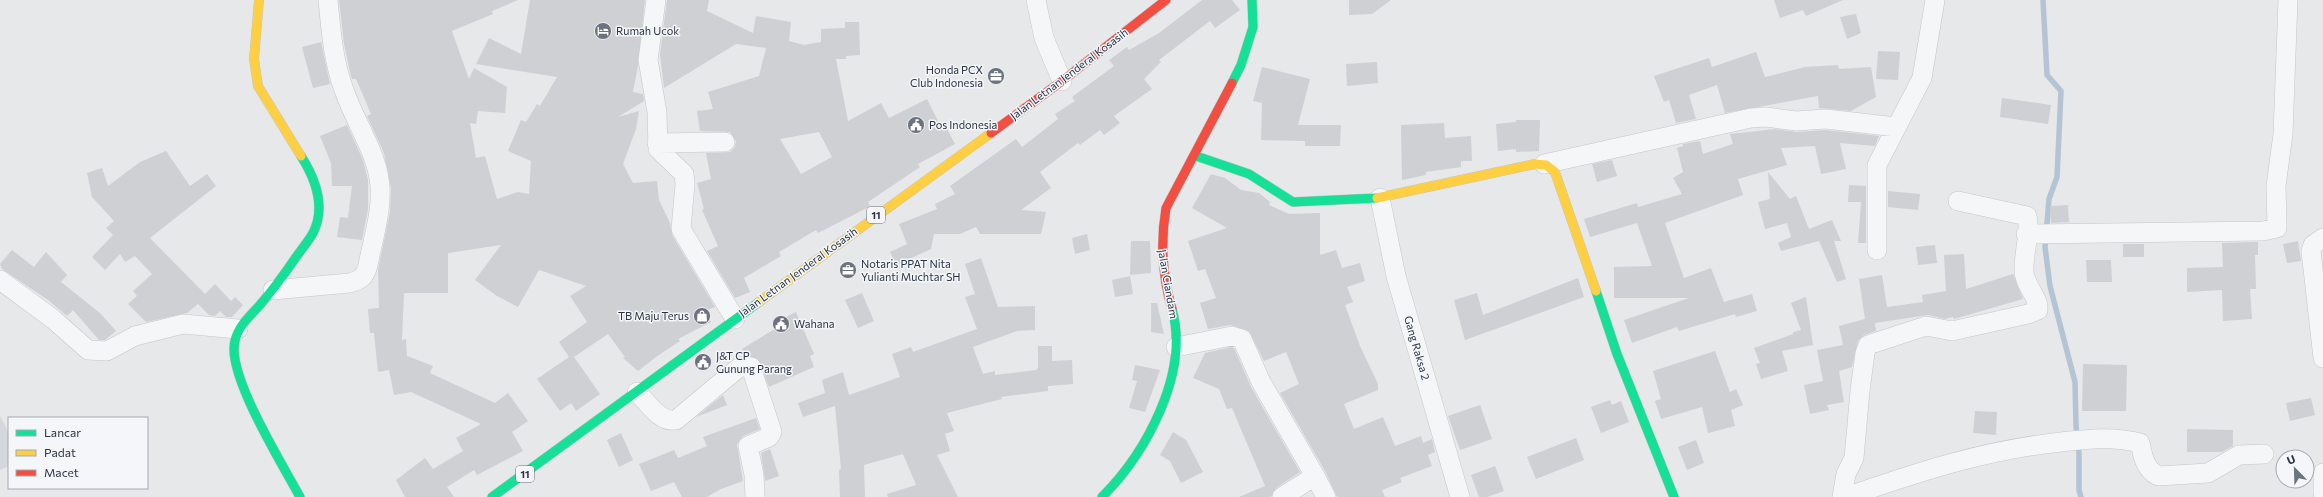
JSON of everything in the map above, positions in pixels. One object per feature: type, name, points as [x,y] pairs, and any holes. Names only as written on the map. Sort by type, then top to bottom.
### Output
[{"type":"main road","points":[[259,0],[254,59],[255,74],[266,101],[310,170],[316,186],[319,204],[318,220],[313,233],[273,290],[238,329],[234,347],[235,364],[240,378],[274,450],[300,497]]},
{"type":"main road","name":"Jalan Letnan Jenderal Kosasih","points":[[492,497],[559,450],[735,319],[1062,81],[1166,0]]},
{"type":"main road","name":"Jalan Ciandam","points":[[1102,497],[1126,470],[1145,441],[1171,375],[1177,331],[1162,255],[1162,224],[1170,198],[1196,156],[1231,87],[1250,42],[1253,27],[1252,0]]},
{"type":"main road","points":[[1196,156],[1257,178],[1267,183],[1284,199],[1293,202],[1380,198],[1544,164],[1555,172],[1617,354],[1674,497]]},
{"type":"street","points":[[273,290],[350,283],[360,280],[366,274],[380,203],[379,177],[344,90],[336,63],[331,41],[328,0]]},
{"type":"street","points":[[656,0],[648,60],[657,112],[657,143],[661,153],[684,174],[685,184],[681,223],[684,234],[735,319]]},
{"type":"street","points":[[1036,0],[1044,38],[1062,81]]},
{"type":"street","points":[[1877,250],[1877,165],[1922,78],[1936,0]]},
{"type":"street","points":[[2026,234],[2134,231],[2263,231],[2277,228],[2276,186],[2283,134],[2288,0]]},
{"type":"street","points":[[1544,164],[1751,118],[1766,117],[1796,121],[1826,119],[1896,127]]},
{"type":"street","points":[[657,143],[725,142]]},
{"type":"street","name":"Gang Raksa 2","points":[[1380,198],[1396,276],[1460,497]]},
{"type":"street","points":[[1842,497],[1846,474],[1854,458],[1860,391],[1865,353],[1868,345],[1926,326],[1952,331],[2036,312],[2038,306],[2027,284],[2024,274],[2028,220],[2026,214],[1958,201]]},
{"type":"street","points":[[2323,238],[2313,245],[2312,251],[2323,358]]},
{"type":"street","points":[[0,280],[53,319],[88,350],[107,351],[136,336],[183,324],[238,329]]},
{"type":"street","points":[[1176,346],[1232,336],[1242,339],[1261,382],[1326,497]]},
{"type":"street","points":[[637,392],[662,419],[668,422],[676,420],[737,369],[743,366],[751,367],[772,432],[769,437],[748,446],[754,475],[754,497]]},
{"type":"street","points":[[1846,497],[1956,460],[2020,446],[2097,438],[2123,438],[2140,443],[2145,463],[2151,472],[2158,476],[2208,473],[2239,455],[2264,454]]},
{"type":"street","points":[[2323,473],[2323,493]]},
{"type":"street","points":[[1282,497],[1315,476]]},
{"type":"shaded area","points":[[0,416],[8,431],[8,466],[0,470]]},
{"type":"building","points":[[339,0],[518,0],[492,11],[493,14],[452,31],[469,79],[474,68],[507,87],[505,113],[478,111],[476,124],[470,123],[476,158],[485,156],[497,199],[518,192],[529,194],[531,161],[508,151],[521,120],[526,122],[537,104],[540,106],[557,77],[476,64],[489,38],[521,54],[530,0],[645,0],[638,66],[633,92],[643,94],[644,101],[618,117],[639,111],[636,129],[623,164],[633,183],[657,181],[659,200],[670,223],[672,235],[715,307],[705,311],[711,322],[678,339],[680,341],[638,371],[623,358],[625,357],[608,334],[574,357],[600,394],[576,411],[571,403],[560,411],[537,379],[569,357],[559,342],[587,322],[570,296],[586,286],[539,270],[518,307],[497,296],[475,280],[501,245],[448,253],[448,293],[404,293],[402,340],[406,339],[407,356],[433,366],[430,373],[495,403],[508,393],[528,421],[512,432],[523,451],[477,475],[474,470],[447,487],[454,497],[405,497],[396,480],[425,458],[433,469],[463,451],[456,438],[481,424],[411,392],[394,395],[389,370],[378,372],[374,333],[370,333],[368,309],[379,308],[378,270],[390,212],[391,188],[384,153],[367,116],[371,114],[356,79],[352,79],[351,76],[344,44]]},
{"type":"building","points":[[667,0],[709,0],[707,11],[753,33],[756,16],[791,22],[789,41],[804,45],[821,42],[821,29],[845,28],[845,22],[859,22],[860,55],[846,56],[846,59],[836,59],[848,121],[881,103],[889,118],[927,99],[941,127],[945,125],[955,144],[918,164],[920,167],[868,202],[870,206],[867,208],[818,233],[816,230],[779,252],[781,256],[744,278],[750,292],[735,298],[707,251],[718,246],[702,210],[704,209],[697,183],[711,179],[706,153],[730,152],[735,147],[736,141],[730,132],[700,131],[697,111],[713,109],[708,92],[759,76],[766,48],[736,44],[664,88],[660,54]],"holes":[[[819,132],[832,157],[801,174],[780,139]]]},
{"type":"building","points":[[1202,0],[1232,0],[1240,10],[1215,28],[1210,21],[1159,60],[1161,62],[1144,79],[1152,89],[1114,116],[1120,123],[1104,135],[1100,130],[1080,145],[1078,143],[1040,172],[1051,188],[1021,210],[1046,212],[1041,234],[980,234],[976,227],[960,234],[934,234],[931,249],[896,265],[890,252],[907,244],[899,224],[937,209],[935,204],[955,194],[950,186],[1016,139],[1022,147],[1058,119],[1055,114],[1075,101],[1072,97],[1114,66],[1109,60],[1127,47],[1129,50],[1159,33]]},
{"type":"building","points":[[1349,0],[1391,0],[1372,14],[1349,15]]},
{"type":"building","points":[[1774,0],[1843,0],[1806,16],[1803,10],[1780,18]]},
{"type":"building","points":[[1856,14],[1861,33],[1847,39],[1840,17]]},
{"type":"building","points":[[321,42],[330,84],[313,88],[302,47]]},
{"type":"building","points":[[1878,51],[1900,52],[1898,80],[1876,79]]},
{"type":"building","points":[[1756,52],[1765,77],[1805,67],[1838,65],[1839,69],[1871,67],[1876,97],[1851,111],[1819,108],[1818,96],[1725,113],[1717,85],[1689,95],[1696,119],[1676,123],[1669,100],[1664,102],[1654,76],[1709,58],[1712,67]]},
{"type":"building","points":[[1377,62],[1378,83],[1347,86],[1346,64]]},
{"type":"building","points":[[1262,67],[1310,79],[1298,125],[1341,125],[1340,146],[1305,146],[1305,141],[1261,140],[1262,103],[1253,101]]},
{"type":"building","points":[[2002,98],[2051,105],[2048,124],[2000,117]]},
{"type":"building","points":[[1516,120],[1540,120],[1539,151],[1516,152],[1516,149],[1498,151],[1496,124],[1516,122]]},
{"type":"building","points":[[1444,123],[1445,138],[1471,136],[1472,161],[1461,161],[1461,167],[1426,172],[1426,175],[1402,180],[1401,125]]},
{"type":"building","points":[[347,125],[363,160],[368,180],[368,209],[362,240],[337,237],[340,217],[348,218],[352,186],[332,186],[331,163],[320,136]]},
{"type":"building","points":[[1775,129],[1797,132],[1826,130],[1879,136],[1875,146],[1840,143],[1846,169],[1821,174],[1815,146],[1781,148],[1787,165],[1738,179],[1743,195],[1665,223],[1684,278],[1711,268],[1724,302],[1752,294],[1757,311],[1736,317],[1735,314],[1679,331],[1677,327],[1632,343],[1624,320],[1689,298],[1614,298],[1614,267],[1652,266],[1637,223],[1590,237],[1584,219],[1637,203],[1638,207],[1682,194],[1673,178],[1683,172],[1677,148],[1683,146],[1683,144],[1700,141],[1703,154],[1733,144],[1730,134]]},
{"type":"building","points":[[166,151],[190,186],[207,174],[216,186],[150,238],[205,294],[215,284],[231,301],[235,297],[243,305],[232,317],[226,317],[220,311],[215,316],[209,315],[198,304],[187,313],[146,322],[128,304],[137,296],[133,291],[152,274],[135,256],[125,262],[120,254],[105,270],[92,257],[113,235],[106,228],[114,221],[92,197],[87,173],[102,168],[108,186],[140,162]]},
{"type":"building","points":[[1612,160],[1617,176],[1597,182],[1592,164]]},
{"type":"building","points":[[1768,172],[1790,199],[1796,196],[1809,229],[1832,220],[1841,241],[1834,241],[1846,279],[1837,282],[1819,241],[1781,251],[1778,243],[1791,237],[1787,223],[1765,229],[1758,202],[1770,199]]},
{"type":"building","points":[[1211,174],[1225,178],[1241,190],[1259,193],[1270,202],[1269,205],[1289,214],[1320,213],[1320,255],[1336,250],[1342,268],[1360,263],[1365,281],[1347,287],[1353,302],[1345,305],[1360,346],[1378,384],[1378,390],[1344,404],[1354,429],[1383,417],[1395,446],[1421,436],[1423,443],[1432,439],[1435,452],[1428,455],[1432,466],[1400,478],[1402,482],[1382,490],[1385,497],[1337,497],[1325,471],[1280,393],[1299,384],[1286,352],[1264,361],[1249,331],[1230,325],[1208,329],[1200,303],[1216,298],[1205,269],[1198,271],[1188,241],[1227,228],[1192,208]]},
{"type":"building","points":[[1849,185],[1866,186],[1866,243],[1858,243],[1861,202],[1848,202]]},
{"type":"building","points":[[1888,191],[1920,194],[1918,210],[1888,207]]},
{"type":"building","points":[[2068,205],[2069,222],[2051,223],[2050,206]]},
{"type":"building","points":[[1087,234],[1090,250],[1075,254],[1072,238]]},
{"type":"building","points":[[1131,241],[1150,241],[1151,273],[1130,275]]},
{"type":"building","points":[[2298,241],[2301,261],[2287,263],[2283,244]]},
{"type":"building","points":[[2258,242],[2258,255],[2255,255],[2256,289],[2250,289],[2252,319],[2223,321],[2222,290],[2187,292],[2187,268],[2223,267],[2222,243]]},
{"type":"building","points":[[2123,244],[2144,244],[2144,257],[2123,257]]},
{"type":"building","points":[[1935,245],[1937,263],[1918,265],[1916,247]]},
{"type":"building","points":[[12,250],[34,267],[46,252],[67,275],[61,282],[100,313],[116,331],[105,340],[99,340],[73,310],[67,316],[48,300],[2,269],[0,264]]},
{"type":"building","points":[[1964,254],[1966,289],[2013,274],[2023,299],[1954,319],[1953,317],[1945,319],[1928,315],[1875,323],[1876,331],[1864,335],[1858,341],[1852,367],[1839,371],[1844,402],[1827,405],[1829,410],[1810,414],[1804,385],[1823,381],[1817,350],[1843,345],[1839,326],[1865,319],[1859,279],[1882,275],[1887,307],[1923,302],[1922,295],[1946,291],[1944,255]]},
{"type":"building","points":[[981,258],[998,307],[1035,306],[1035,330],[1017,331],[973,347],[983,374],[995,371],[995,375],[1036,370],[1038,368],[1038,346],[1052,346],[1052,361],[1072,360],[1073,384],[1048,386],[1048,391],[1001,397],[1002,399],[947,413],[954,431],[945,434],[950,451],[937,455],[958,497],[888,497],[887,494],[916,485],[903,454],[864,465],[865,497],[840,497],[839,470],[841,469],[835,406],[803,417],[798,403],[825,393],[822,380],[843,372],[849,395],[900,377],[892,354],[911,347],[913,352],[977,329],[965,297],[975,294],[965,264]]},
{"type":"building","points":[[2086,260],[2111,260],[2112,282],[2087,282]]},
{"type":"building","points":[[1130,276],[1133,294],[1115,297],[1112,280]]},
{"type":"building","points":[[1578,278],[1584,297],[1465,340],[1454,300],[1477,293],[1483,315]]},
{"type":"building","points":[[862,293],[874,321],[858,328],[845,300]]},
{"type":"building","points":[[1806,297],[1813,345],[1782,351],[1788,371],[1761,379],[1756,364],[1760,363],[1754,348],[1801,330],[1791,303]]},
{"type":"building","points":[[1151,303],[1157,303],[1164,334],[1151,332]]},
{"type":"building","points":[[796,312],[814,354],[810,356],[814,367],[769,387],[758,359],[745,355],[742,349],[778,327],[776,322]]},
{"type":"building","points":[[1231,347],[1234,348],[1251,387],[1300,472],[1276,488],[1271,497],[1239,497],[1265,486],[1232,408],[1227,409],[1219,389],[1193,378],[1205,353]]},
{"type":"building","points":[[1715,351],[1730,392],[1736,389],[1743,405],[1731,410],[1735,426],[1708,433],[1702,407],[1661,419],[1655,401],[1661,399],[1653,371]]},
{"type":"building","points":[[2083,364],[2127,365],[2126,411],[2082,411]]},
{"type":"building","points":[[1135,365],[1160,370],[1145,412],[1129,408],[1137,381],[1132,380]]},
{"type":"building","points":[[723,395],[727,405],[696,417]]},
{"type":"building","points":[[2311,398],[2315,415],[2290,421],[2286,403]]},
{"type":"building","points":[[1610,400],[1612,405],[1621,401],[1629,422],[1601,433],[1591,407]]},
{"type":"building","points":[[1480,405],[1492,439],[1460,450],[1448,416]]},
{"type":"building","points":[[1975,411],[1997,412],[1996,435],[1973,433]]},
{"type":"building","points":[[756,418],[760,429],[743,436],[737,444],[743,481],[721,489],[707,497],[682,497],[674,482],[651,491],[639,464],[674,450],[678,458],[707,446],[703,437]]},
{"type":"building","points":[[2187,429],[2233,430],[2233,446],[2222,452],[2187,452]]},
{"type":"building","points":[[1173,432],[1186,440],[1203,472],[1181,483],[1170,461],[1160,455]]},
{"type":"building","points":[[621,433],[633,460],[619,467],[607,440]]},
{"type":"building","points":[[1576,438],[1584,460],[1536,479],[1527,457]]},
{"type":"building","points":[[1696,440],[1704,463],[1687,470],[1678,447]]},
{"type":"building","points":[[770,449],[779,476],[765,481],[761,453]]},
{"type":"building","points":[[1495,466],[1504,491],[1487,497],[1479,497],[1471,475]]},
{"type":"waterway","points":[[2043,0],[2047,75],[2061,91],[2057,177],[2049,199],[2045,247],[2050,286],[2075,382],[2076,426],[2079,453],[2079,490],[2081,497]]},
{"type":"traffic: fast","points":[[1232,83],[1241,65],[1253,27],[1252,0]]},
{"type":"traffic: fast","points":[[300,497],[250,403],[236,365],[234,349],[236,336],[242,325],[282,278],[313,233],[317,223],[319,213],[317,193],[311,174],[301,156]]},
{"type":"traffic: fast","points":[[1196,156],[1249,174],[1293,202],[1377,198]]},
{"type":"traffic: fast","points":[[1596,291],[1617,354],[1674,497]]},
{"type":"traffic: fast","points":[[492,497],[759,302]]},
{"type":"traffic: fast","points":[[1102,497],[1134,458],[1148,435],[1160,410],[1169,385],[1175,359],[1176,334],[1172,309]]},
{"type":"traffic: slow","points":[[259,0],[254,59],[258,86],[301,156]]},
{"type":"traffic: slow","points":[[759,302],[991,133]]},
{"type":"traffic: slow","points":[[1377,198],[1535,164],[1546,165],[1555,172],[1596,291]]},
{"type":"traffic: jam","points":[[991,133],[1062,81],[1166,0]]},
{"type":"traffic: jam","points":[[1172,309],[1166,284],[1163,259],[1163,234],[1166,208],[1232,83]]},
{"type":"place","name":"Rumah Ucok","points":[[603,31]]},
{"type":"place","name":"Honda PCX Club Indonesia","points":[[996,76]]},
{"type":"place","name":"Pos Indonesia","points":[[916,125]]},
{"type":"place","name":"Notaris PPAT Nita Yulianti Muchtar SH","points":[[848,270]]},
{"type":"place","name":"TB Maju Terus","points":[[702,316]]},
{"type":"place","name":"Wahana","points":[[781,324]]},
{"type":"place","name":"J&T CP Gunung Parang","points":[[703,362]]}]
